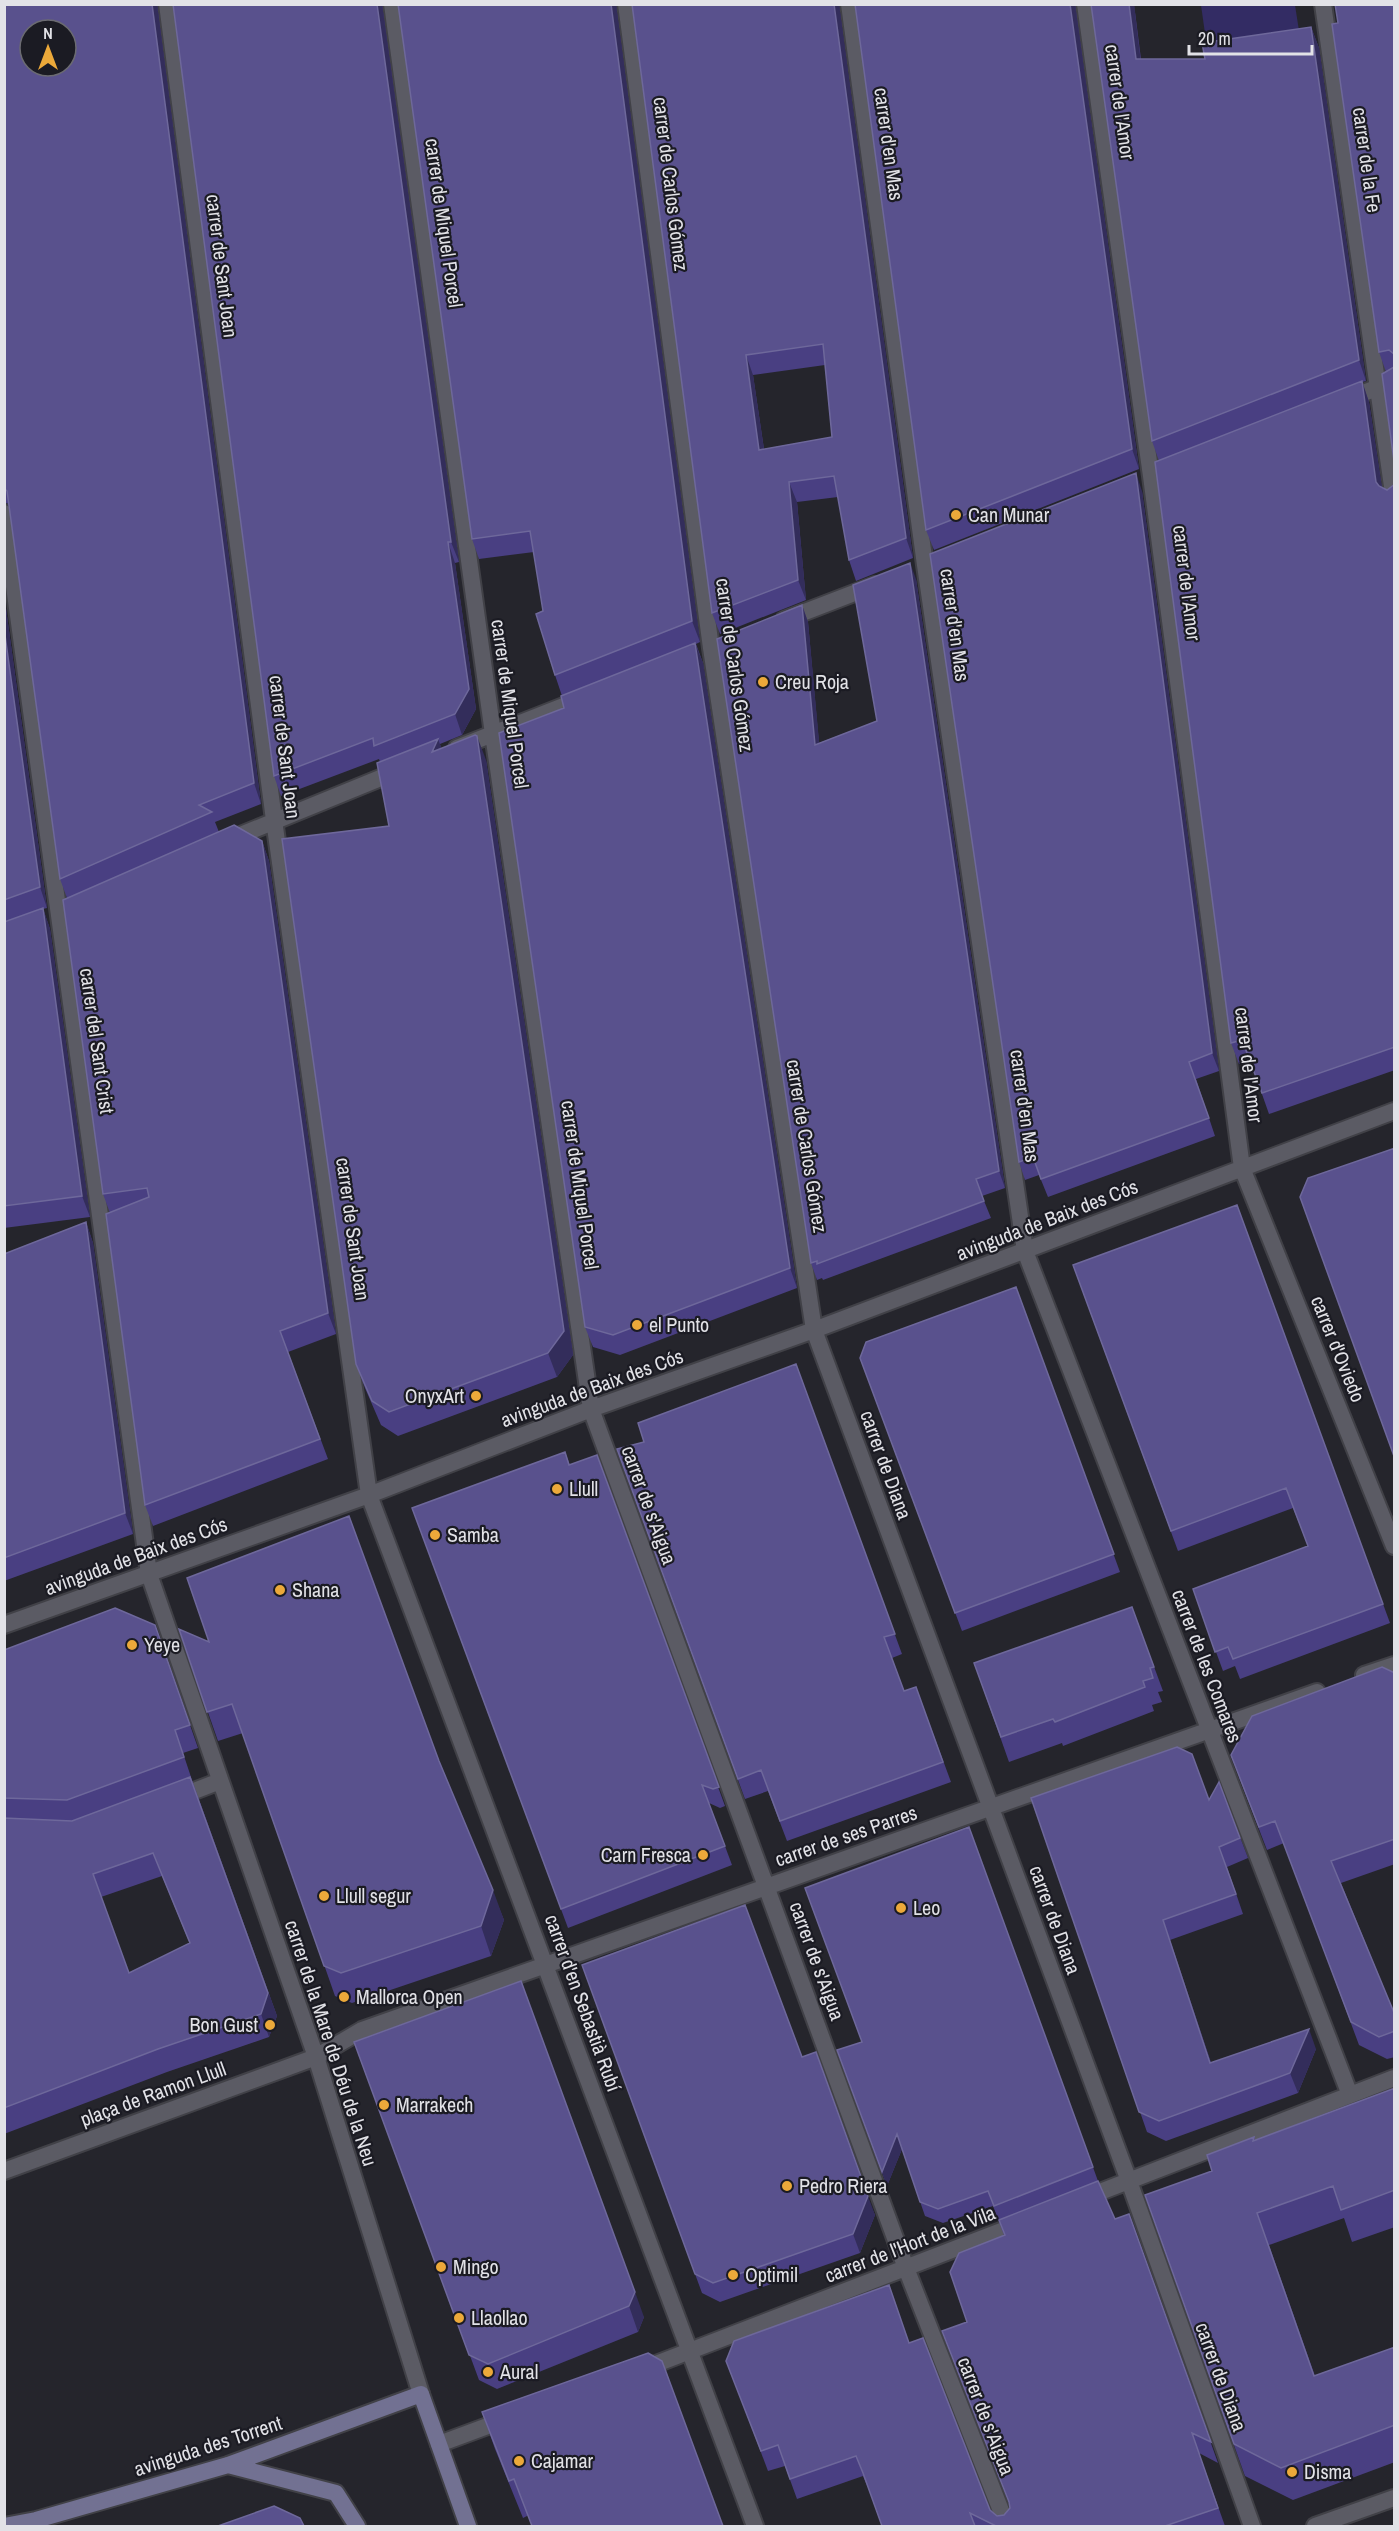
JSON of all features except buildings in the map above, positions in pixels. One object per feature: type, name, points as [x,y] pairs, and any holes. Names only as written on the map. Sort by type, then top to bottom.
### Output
[{"type":"main road","name":"carrer de la Mare de Déu de la Neu","points":[[421,2394],[468,2526]]},
{"type":"main road","name":"avinguda des Torrent","points":[[4,2526],[37,2523],[228,2465],[421,2394]]},
{"type":"main road","points":[[228,2465],[336,2493],[357,2526]]},
{"type":"street","name":"carrer de Sant Joan","points":[[167,4],[273,820],[369,1495]]},
{"type":"street","name":"carrer de Miquel Porcel","points":[[392,4],[493,734],[591,1408]]},
{"type":"street","name":"carrer de Carlos Gómez","points":[[626,4],[705,651],[814,1330]]},
{"type":"street","name":"carrer d'en Mas","points":[[849,4],[931,563],[1025,1251]]},
{"type":"street","name":"carrer de l'Amor","points":[[1085,4],[1157,474],[1242,1168]]},
{"type":"street","name":"carrer de la Fe","points":[[1323,4],[1387,384],[1395,500]]},
{"type":"street","points":[[1336,404],[1387,384]]},
{"type":"street","points":[[1130,485],[1157,474]]},
{"type":"street","name":"carrer del Sant Crist","points":[[4,513],[53,917],[149,1574]]},
{"type":"street","points":[[764,627],[931,563]]},
{"type":"street","points":[[705,651],[732,640]]},
{"type":"street","points":[[438,756],[602,691]]},
{"type":"street","points":[[209,848],[273,820],[416,764]]},
{"type":"street","points":[[53,917],[80,906]]},
{"type":"street","name":"avinguda de Baix des Cós","points":[[4,1625],[369,1495],[591,1408],[814,1330],[1395,1111]]},
{"type":"street","name":"carrer d'Oviedo","points":[[1242,1168],[1395,1546]]},
{"type":"street","name":"carrer de les Comares","points":[[1025,1251],[1350,2095]]},
{"type":"street","name":"carrer de Diana","points":[[814,1330],[1129,2181],[1252,2526]]},
{"type":"street","name":"carrer de s'Aigua","points":[[591,1408],[768,1886],[906,2268],[1007,2526]]},
{"type":"street","name":"carrer d'en Sebastià Rubí","points":[[369,1495],[755,2526]]},
{"type":"street","name":"carrer de la Mare de Déu de la Neu","points":[[149,1574],[316,2057],[421,2394]]},
{"type":"street","points":[[1351,1680],[1395,1665]]},
{"type":"street","name":"carrer de ses Parres","points":[[316,2057],[362,2030],[1329,1688]]},
{"type":"street","points":[[165,1802],[220,1781]]},
{"type":"street","name":"plaça de Ramon Llull","points":[[4,2172],[316,2057]]},
{"type":"street","points":[[1062,2207],[1395,2078]]},
{"type":"street","name":"carrer de l'Hort de la Vila","points":[[623,2376],[1040,2216]]},
{"type":"street","points":[[439,2444],[526,2412]]},
{"type":"street","points":[[1315,2526],[1395,2498]]},
{"type":"shaded area","points":[[1201,5],[1295,5],[1302,50],[1208,55]]},
{"type":"place","name":"Can Munar","points":[[956,515]]},
{"type":"place","name":"Creu Roja","points":[[763,682]]},
{"type":"place","name":"el Punto","points":[[637,1325]]},
{"type":"place","name":"OnyxArt","points":[[476,1396]]},
{"type":"place","name":"Llull","points":[[557,1489]]},
{"type":"place","name":"Samba","points":[[435,1535]]},
{"type":"place","name":"Shana","points":[[280,1590]]},
{"type":"place","name":"Yeye","points":[[132,1645]]},
{"type":"place","name":"Carn Fresca","points":[[703,1855]]},
{"type":"place","name":"Llull segur","points":[[324,1896]]},
{"type":"place","name":"Leo","points":[[901,1908]]},
{"type":"place","name":"Mallorca Open","points":[[344,1997]]},
{"type":"place","name":"Bon Gust","points":[[270,2025]]},
{"type":"place","name":"Marrakech","points":[[384,2105]]},
{"type":"place","name":"Pedro Riera","points":[[787,2186]]},
{"type":"place","name":"Mingo","points":[[441,2267]]},
{"type":"place","name":"Optimil","points":[[733,2275]]},
{"type":"place","name":"Llaollao","points":[[459,2318]]},
{"type":"place","name":"Aural","points":[[488,2372]]},
{"type":"place","name":"Cajamar","points":[[519,2461]]},
{"type":"place","name":"Disma","points":[[1292,2472]]}]
